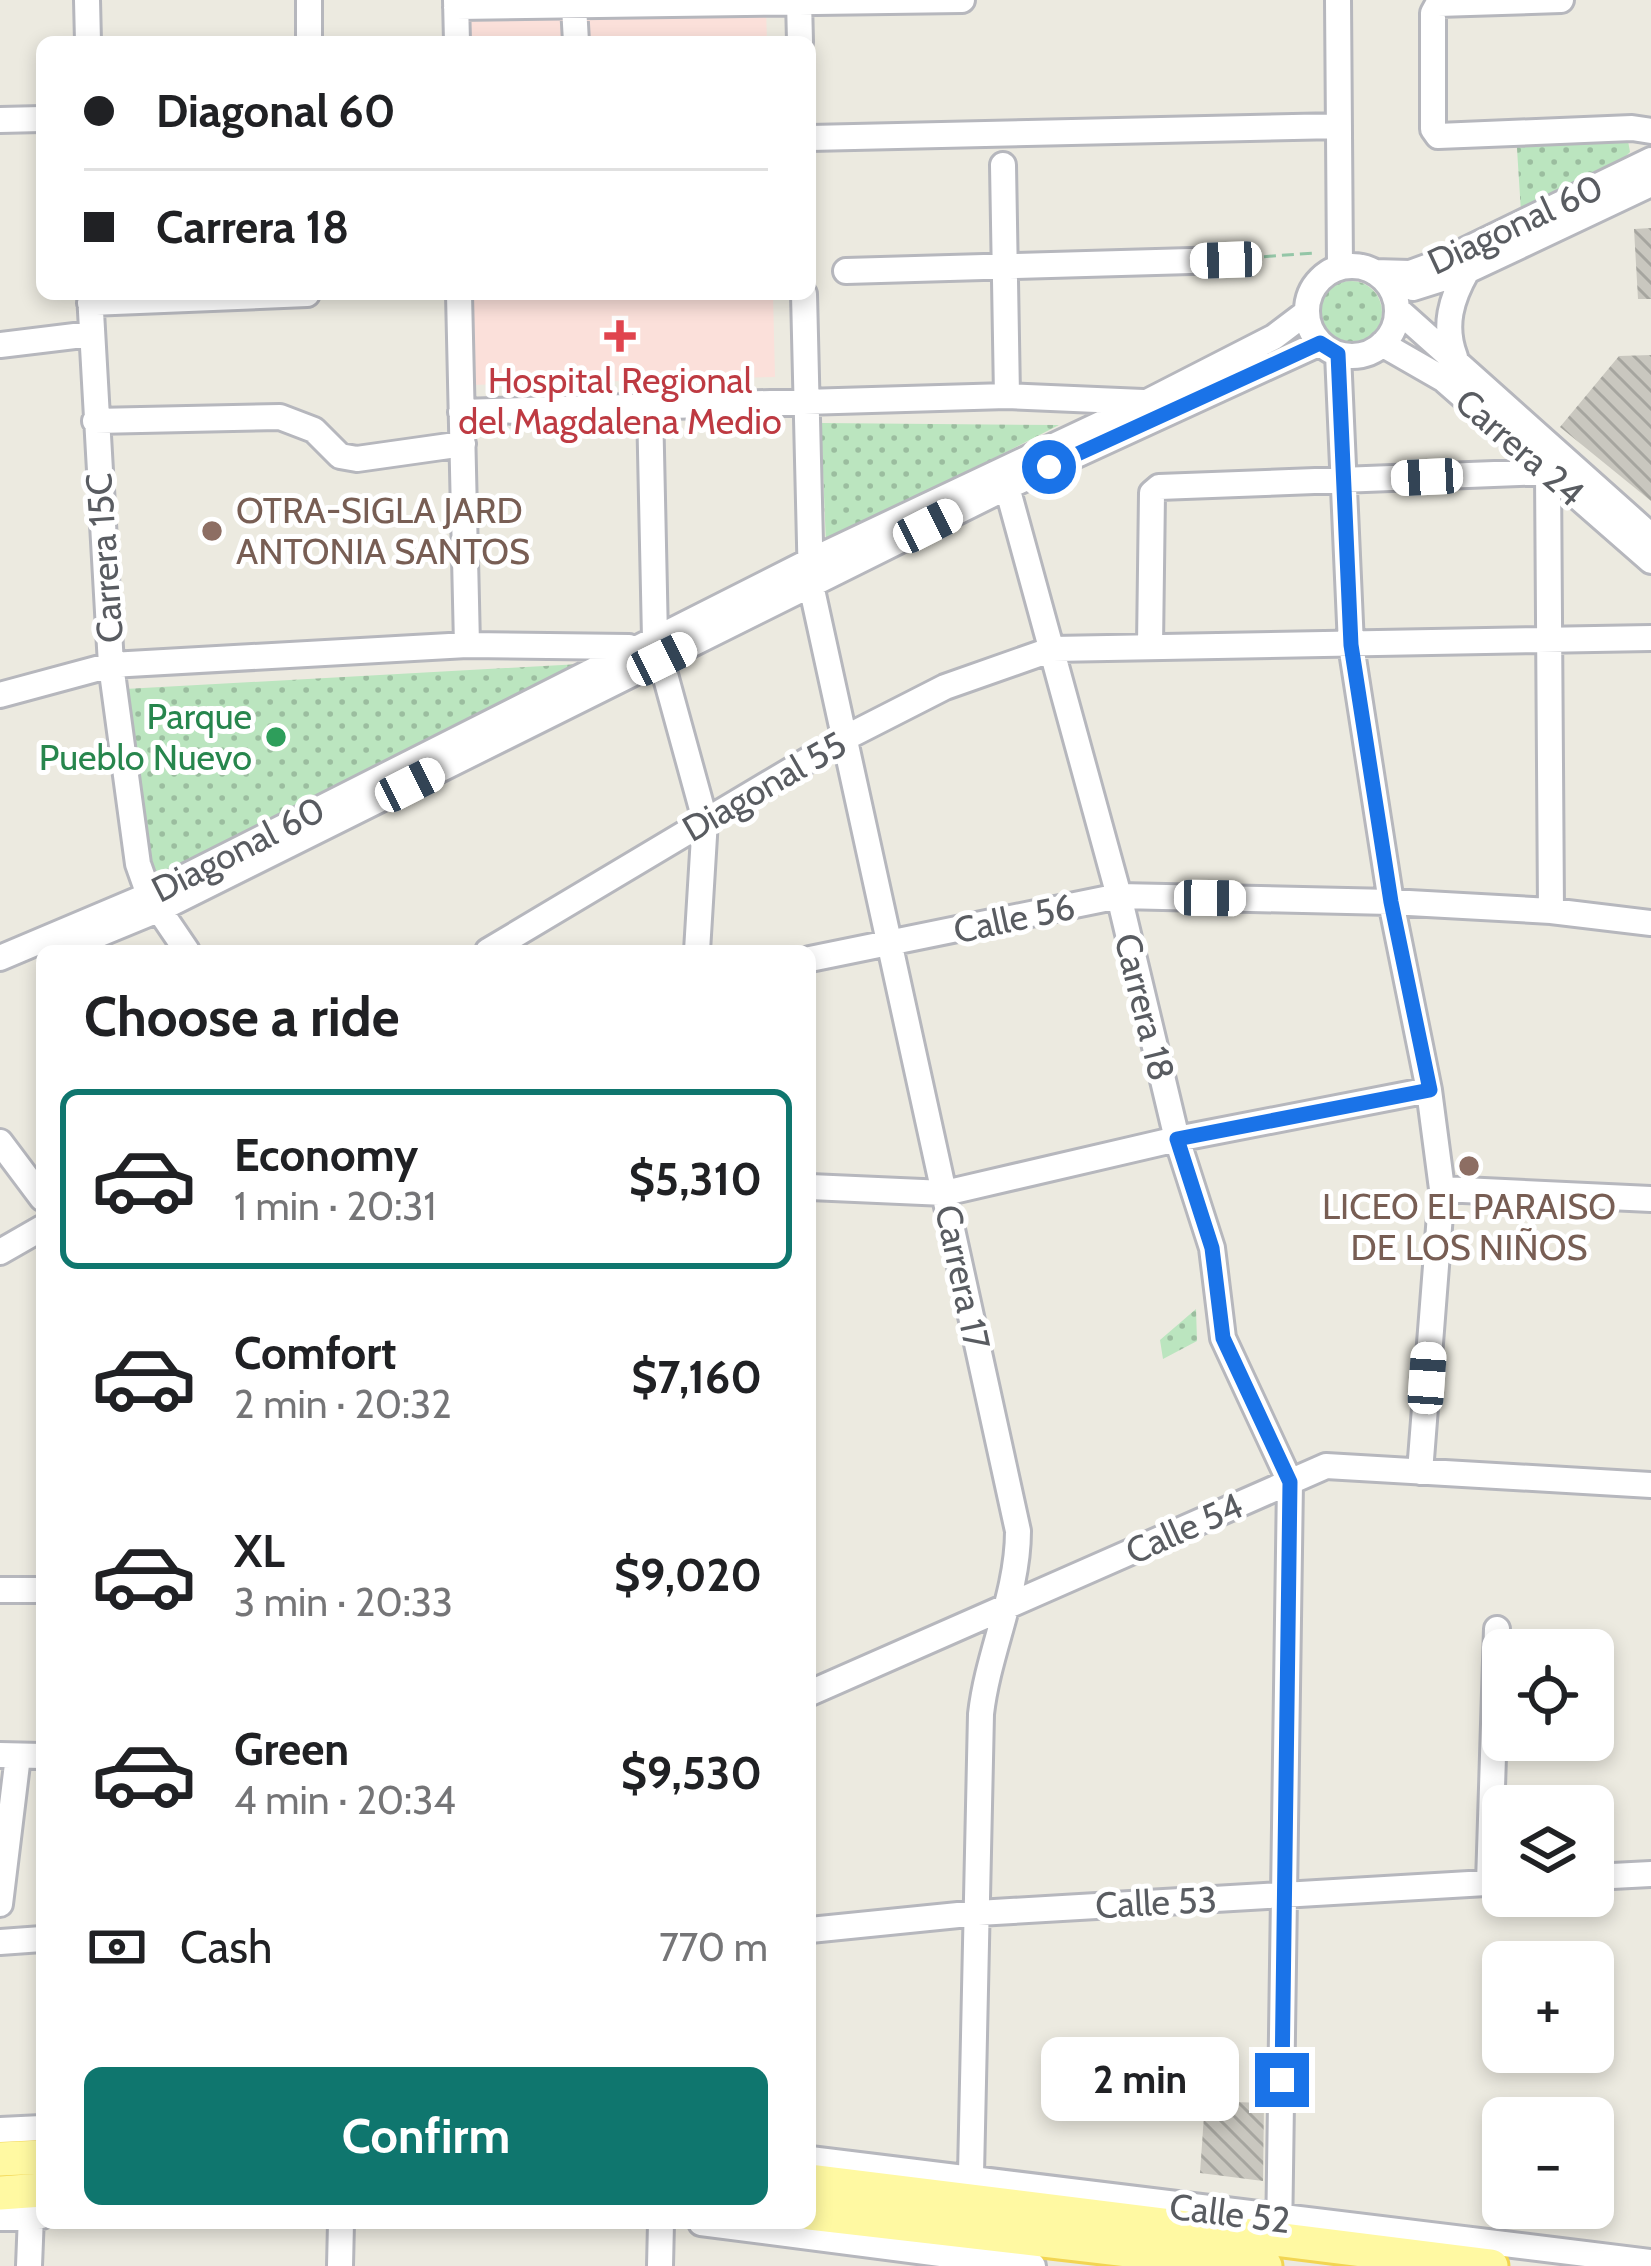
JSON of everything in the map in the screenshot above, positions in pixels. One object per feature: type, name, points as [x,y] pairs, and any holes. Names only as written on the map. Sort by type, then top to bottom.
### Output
[{"type":"main road","points":[[0,2159],[36,2157]]},
{"type":"main road","name":"Calle 52","points":[[816,2183],[970,2228]]},
{"type":"main road","name":"Calle 52","points":[[816,2214],[970,2228],[1275,2242],[1491,2266]]},
{"type":"street","points":[[87,0],[88,36]]},
{"type":"street","points":[[309,0],[309,36]]},
{"type":"street","points":[[457,36],[456,4],[962,0]]},
{"type":"street","points":[[1338,0],[1340,259],[1312,288],[1306,312],[1308,323],[1329,348],[1346,480],[1351,645],[1391,902],[1430,1090],[1442,1189],[1420,1472]]},
{"type":"street","points":[[1562,0],[1438,4],[1433,14],[1433,129],[1438,136],[1642,130],[1637,147],[1645,171]]},
{"type":"street","points":[[800,1],[800,36]]},
{"type":"street","points":[[574,6],[576,36]]},
{"type":"street","points":[[0,120],[36,119]]},
{"type":"street","points":[[816,138],[1339,126]]},
{"type":"street","points":[[1003,165],[1007,396]]},
{"type":"street","name":"Diagonal 60","points":[[1396,302],[1467,271],[1645,171]]},
{"type":"street","name":"Diagonal 60","points":[[1375,272],[1410,273],[1443,261],[1645,171]]},
{"type":"street","points":[[1329,348],[1367,353],[1382,344],[1396,302],[1375,272],[1340,259]]},
{"type":"street","points":[[846,271],[1226,260]]},
{"type":"street","points":[[1455,357],[1449,342],[1451,304],[1467,271]]},
{"type":"street","name":"Carrera 15C","points":[[90,300],[111,664],[139,864],[154,903],[184,945]]},
{"type":"street","points":[[459,300],[466,645]]},
{"type":"street","name":"Carrera 17","points":[[804,300],[810,573],[1018,1532],[1018,1556],[985,1679],[981,1714],[970,2228]]},
{"type":"street","name":"Carrera 24","points":[[1396,302],[1651,536]]},
{"type":"street","name":"Diagonal 60","points":[[810,573],[1274,337],[1306,312]]},
{"type":"street","points":[[0,345],[91,334]]},
{"type":"street","name":"Carrera 24","points":[[1382,344],[1443,380],[1651,560]]},
{"type":"street","name":"Diagonal 60","points":[[70,945],[651,648],[810,573],[1329,348]]},
{"type":"street","points":[[461,412],[1007,396],[1147,402]]},
{"type":"street","points":[[1060,397],[1074,421],[1072,436]]},
{"type":"street","points":[[650,405],[651,648],[705,820],[697,945]]},
{"type":"street","points":[[95,421],[280,417],[314,430],[340,456],[357,459],[463,443]]},
{"type":"street","points":[[1150,646],[1152,494],[1159,488],[1548,472],[1551,911]]},
{"type":"street","name":"Carrera 18","points":[[1007,487],[1119,896],[1177,1139],[1212,1248],[1223,1338],[1290,1482],[1275,2242]]},
{"type":"street","name":"Diagonal 55","points":[[498,945],[845,738],[945,687],[1054,649],[1651,638]]},
{"type":"street","points":[[0,695],[111,664],[466,645],[651,648]]},
{"type":"street","name":"Calle 56","points":[[816,958],[1119,896],[1391,902],[1651,922]]},
{"type":"street","name":"Diagonal 60","points":[[36,945],[154,903]]},
{"type":"street","name":"Diagonal 60","points":[[0,958],[36,945]]},
{"type":"street","points":[[0,975],[36,960]]},
{"type":"street","points":[[816,1187],[945,1193],[1177,1139],[1430,1090]]},
{"type":"street","points":[[0,1142],[36,1190]]},
{"type":"street","points":[[1442,1189],[1651,1198]]},
{"type":"street","points":[[0,1252],[36,1231]]},
{"type":"street","name":"Calle 54","points":[[816,1690],[1326,1466],[1651,1485]]},
{"type":"street","points":[[0,1590],[36,1590]]},
{"type":"street","points":[[0,1904],[20,1756]]},
{"type":"street","points":[[1614,1876],[1651,1874]]},
{"type":"street","name":"Calle 53","points":[[816,1929],[978,1913],[1482,1883]]},
{"type":"street","points":[[0,1942],[36,1939]]},
{"type":"street","points":[[0,2130],[36,2128]]},
{"type":"street","name":"Calle 52","points":[[816,2162],[970,2228],[1033,2266]]},
{"type":"street","points":[[0,2218],[29,2201]]},
{"type":"street","points":[[29,2201],[29,2266]]},
{"type":"street","name":"Calle 52","points":[[816,2225],[970,2228]]},
{"type":"street","points":[[340,2266],[341,2229]]},
{"type":"street","points":[[660,2266],[661,2229]]},
{"type":"street","name":"Calle 52","points":[[1275,2242],[1651,2262]]},
{"type":"path","points":[[1226,260],[1340,259]]},
{"type":"shaded area","points":[[766,8],[767,36],[459,36],[459,18]]},
{"type":"shaded area","name":"Hospital Regional del Magdalena Medio","points":[[465,300],[773,300],[775,377],[468,385]]},
{"type":"green space","points":[[1516,133],[1627,135],[1630,152],[1521,212]]},
{"type":"green space","points":[[1351,281],[1373,290],[1382,312],[1373,334],[1351,343],[1329,334],[1320,312],[1329,290]]},
{"type":"green space","points":[[821,423],[1059,425],[826,544]]},
{"type":"green space","name":"Parque Pueblo Nuevo","points":[[580,664],[154,879],[125,689]]},
{"type":"green space","points":[[1196,1309],[1197,1341],[1163,1359],[1160,1340]]},
{"type":"building","points":[[1651,228],[1651,299],[1638,299],[1634,229]]},
{"type":"building","points":[[1651,355],[1651,501],[1560,427],[1619,356]]},
{"type":"building","points":[[1205,2101],[1264,2103],[1263,2181],[1200,2173]]},
{"type":"place","name":"Hospital Regional del Magdalena Medio","points":[[620,336]]},
{"type":"place","name":"OTRA-SIGLA JARD ANTONIA SANTOS","points":[[212,531]]},
{"type":"place","name":"Parque Pueblo Nuevo","points":[[276,737]]},
{"type":"place","name":"LICEO EL PARAISO DE LOS NIÑOS","points":[[1469,1166]]},
{"type":"route","points":[[1049,467],[1320,343],[1338,354],[1351,645],[1391,902],[1430,1090],[1177,1139],[1212,1248],[1223,1338],[1290,1482],[1282,2080]]}]
